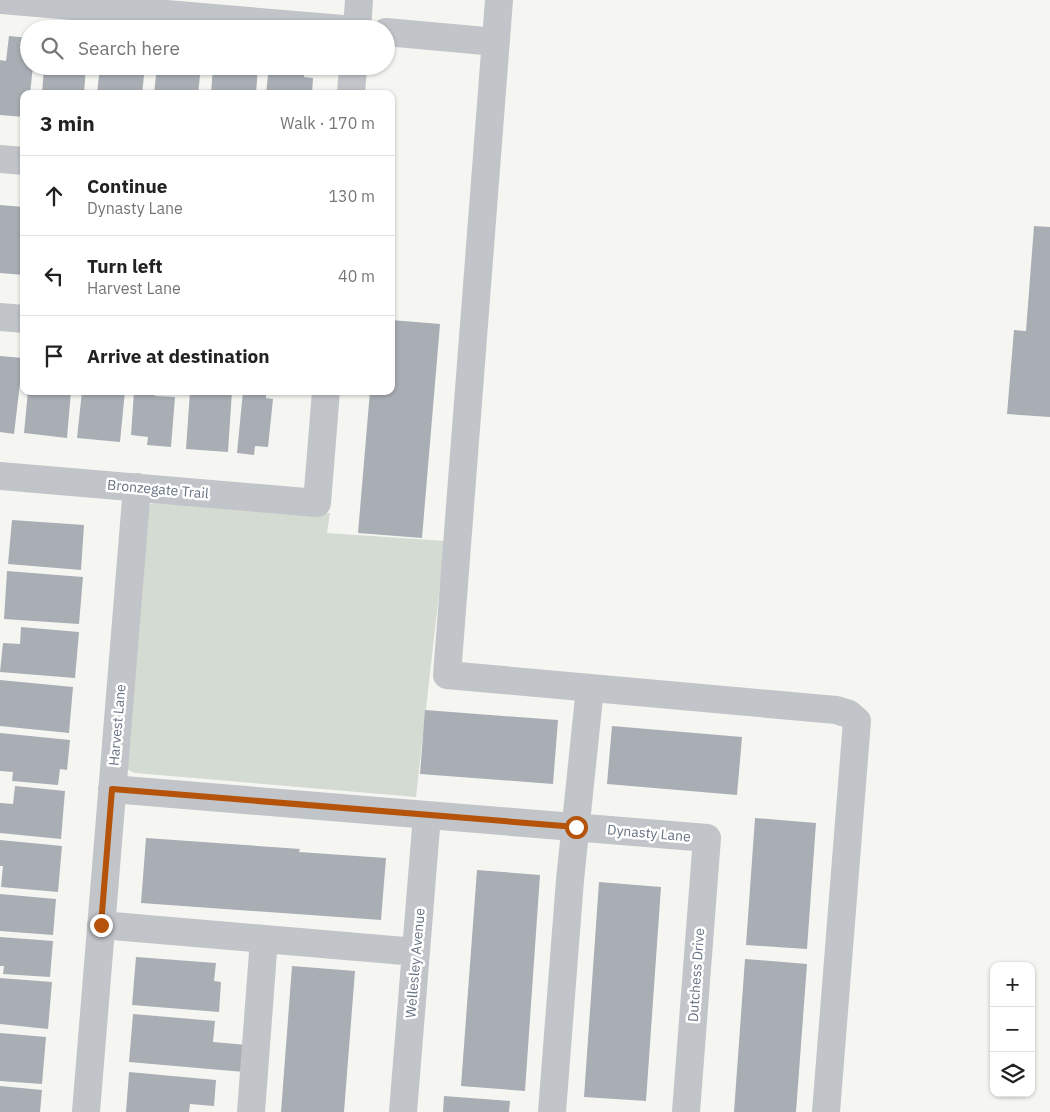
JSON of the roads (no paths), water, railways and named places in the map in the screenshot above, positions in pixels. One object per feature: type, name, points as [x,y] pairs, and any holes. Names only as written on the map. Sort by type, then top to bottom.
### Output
[{"type":"street","points":[[2,0],[238,20]]},
{"type":"street","points":[[357,20],[359,0]]},
{"type":"street","points":[[499,0],[447,675],[836,710],[849,714],[857,721],[826,1112]]},
{"type":"street","points":[[395,33],[496,42]]},
{"type":"street","points":[[351,90],[352,75]]},
{"type":"street","points":[[0,159],[20,161]]},
{"type":"street","points":[[0,316],[20,318]]},
{"type":"street","name":"Bronzegate Trail","points":[[0,476],[317,503],[326,395]]},
{"type":"street","name":"Harvest Lane","points":[[86,1112],[137,488]]},
{"type":"street","points":[[552,1112],[576,827],[590,688]]},
{"type":"street","name":"Dynasty Lane","points":[[112,789],[707,838]]},
{"type":"street","name":"Wellesley Avenue","points":[[403,1112],[427,815]]},
{"type":"street","name":"Dutchess Drive","points":[[686,1112],[707,838]]},
{"type":"street","points":[[101,925],[416,952]]},
{"type":"street","points":[[251,1112],[264,939]]}]
